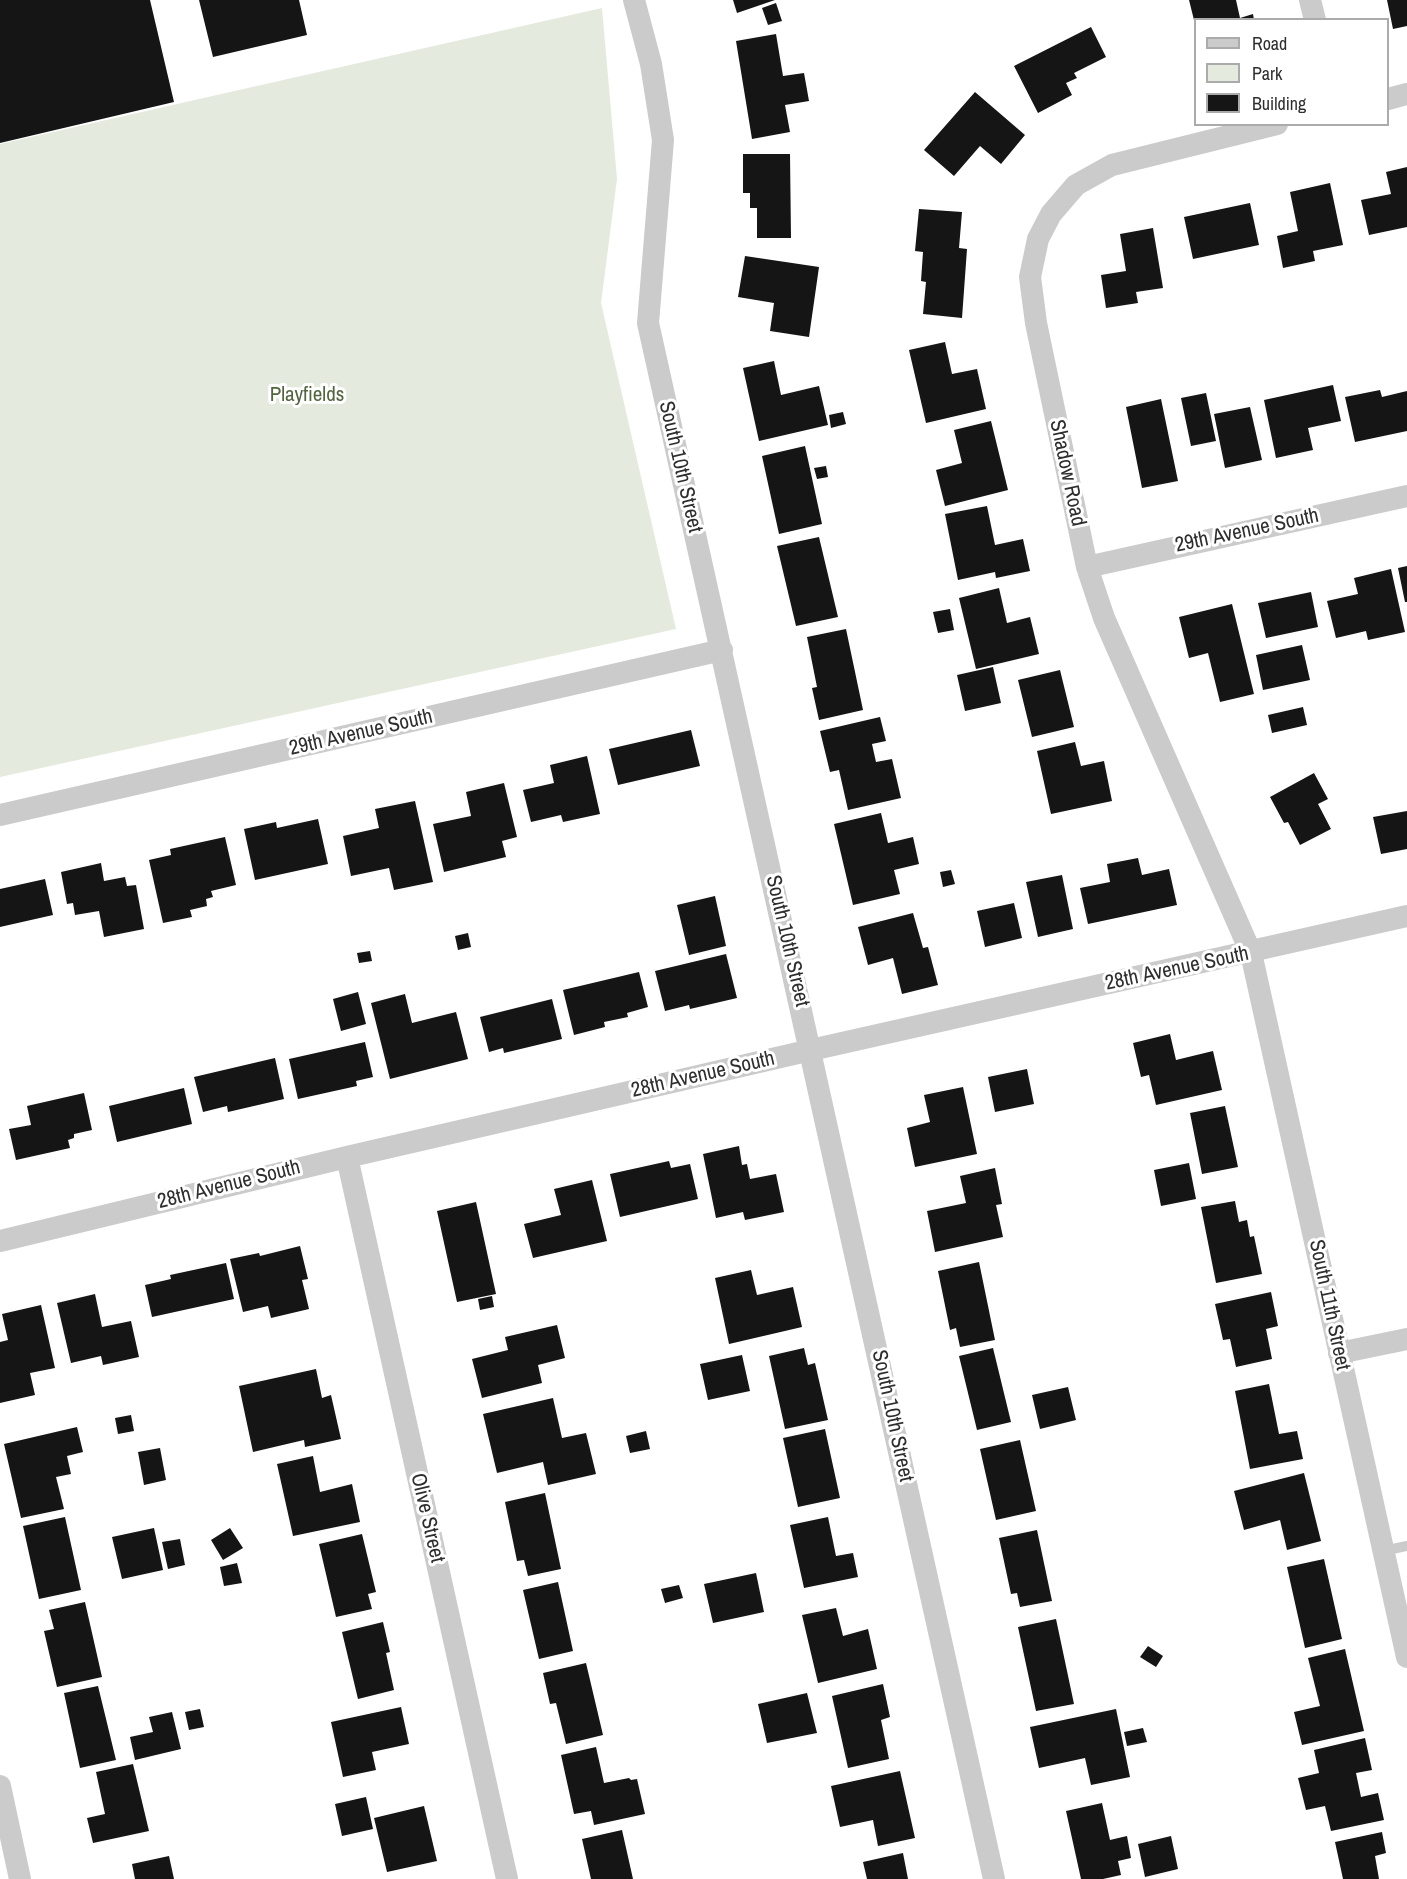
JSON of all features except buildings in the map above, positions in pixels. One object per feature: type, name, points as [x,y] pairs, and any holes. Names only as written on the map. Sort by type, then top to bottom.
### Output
[{"type":"street","name":"South 10th Street","points":[[634,0],[651,64],[663,140],[648,323],[994,1879]]},
{"type":"street","points":[[1310,0],[1314,18]]},
{"type":"street","points":[[1389,99],[1407,94]]},
{"type":"street","name":"Shadow Road","points":[[1251,953],[1104,618],[1087,567],[1036,323],[1030,278],[1038,240],[1051,214],[1076,185],[1112,165],[1269,126]]},
{"type":"street","name":"29th Avenue South","points":[[1087,567],[1407,496]]},
{"type":"street","name":"29th Avenue South","points":[[0,815],[722,650]]},
{"type":"street","name":"28th Avenue South","points":[[0,1241],[347,1157],[1407,916]]},
{"type":"street","name":"South 11th Street","points":[[1251,953],[1407,1657]]},
{"type":"street","name":"Olive Street","points":[[347,1157],[507,1879]]},
{"type":"street","points":[[1339,1353],[1407,1339]]},
{"type":"street","points":[[0,1786],[20,1879]]},
{"type":"lane","points":[[1383,1551],[1407,1546]]},
{"type":"green space","name":"Playfields","points":[[602,8],[617,179],[601,303],[676,629],[0,777],[0,144]]}]
